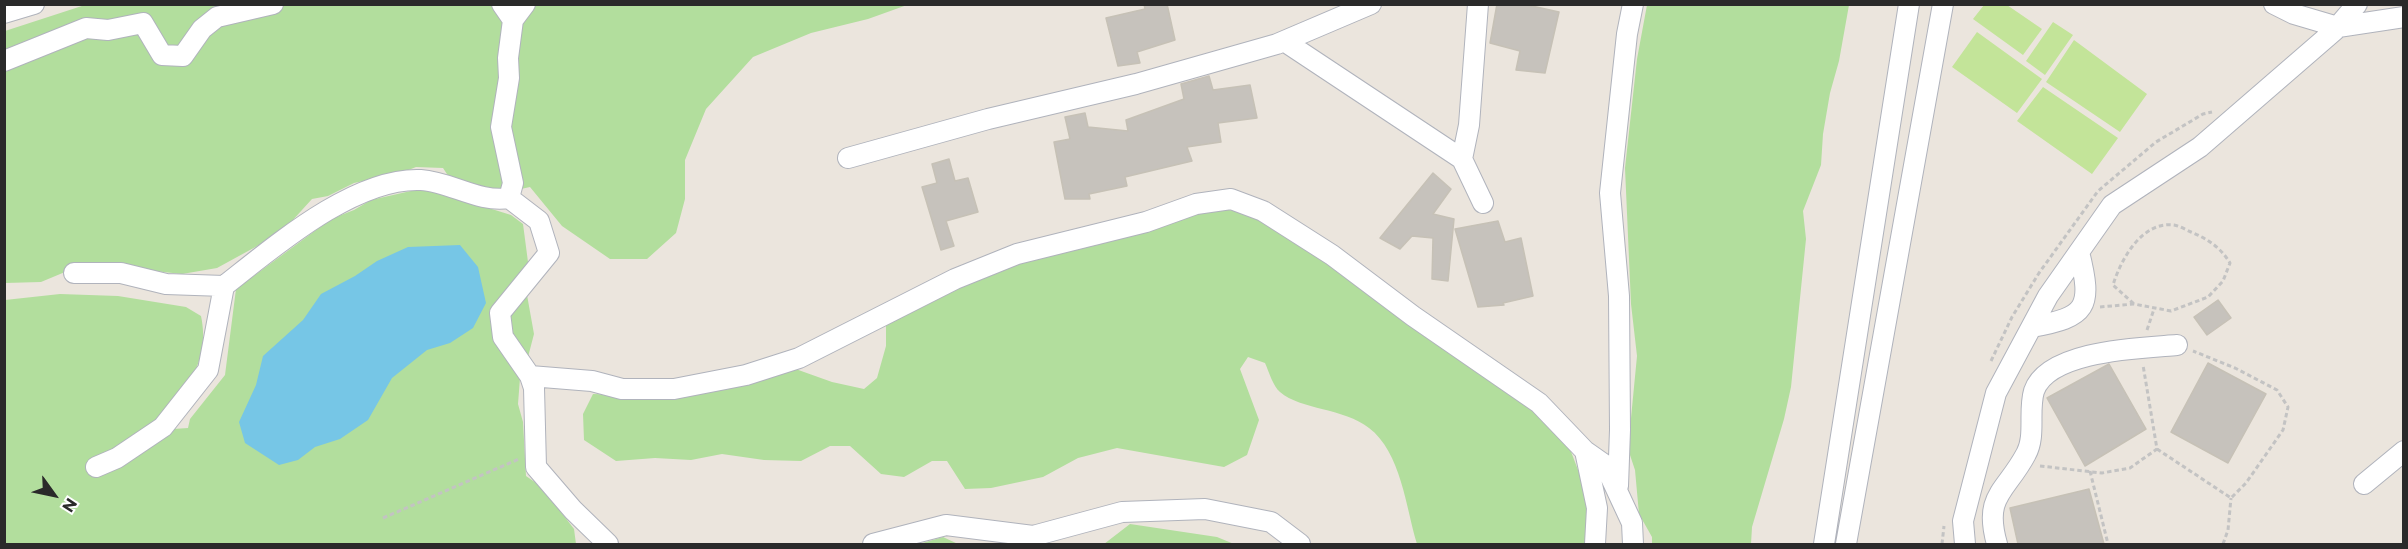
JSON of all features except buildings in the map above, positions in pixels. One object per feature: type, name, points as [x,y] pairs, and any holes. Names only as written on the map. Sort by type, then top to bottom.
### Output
[{"type":"street","points":[[4,13],[34,4]]},
{"type":"street","points":[[4,61],[86,28],[108,30],[143,23],[162,55],[183,56],[202,29],[217,17],[273,4]]},
{"type":"street","points":[[509,198],[513,183],[501,127],[508,78],[507,12],[525,4]]},
{"type":"street","points":[[848,158],[988,118],[1136,84],[1284,41],[1371,4]]},
{"type":"street","points":[[1462,159],[1469,125],[1478,4]]},
{"type":"street","points":[[1618,492],[1619,296],[1610,193],[1627,34],[1633,4]]},
{"type":"street","points":[[1824,544],[1909,4]]},
{"type":"street","points":[[1846,544],[1943,4]]},
{"type":"street","points":[[2274,4],[2294,14],[2338,27],[2403,16]]},
{"type":"street","points":[[1965,544],[1963,521],[1996,393],[2048,296],[2112,205],[2200,147],[2338,27],[2357,4]]},
{"type":"street","points":[[1284,41],[1462,159],[1483,203]]},
{"type":"street","points":[[74,273],[121,273],[166,284],[224,286],[315,217],[366,191],[409,180],[436,181],[493,201],[509,198],[539,221],[549,253],[500,313],[503,337],[530,376],[534,388],[536,467],[573,510],[608,544]]},
{"type":"street","points":[[530,376],[592,381],[622,389],[674,389],[746,375],[799,358],[955,279],[1017,254],[1146,222],[1196,204],[1231,199],[1263,211],[1332,255],[1413,316],[1539,403],[1585,452],[1605,465],[1632,523],[1633,544]]},
{"type":"street","points":[[2032,327],[2058,322],[2078,314],[2084,304],[2085,276],[2079,252]]},
{"type":"street","points":[[96,467],[117,458],[163,427],[208,370],[224,286]]},
{"type":"street","points":[[1997,544],[1992,525],[1997,495],[2029,448],[2034,391],[2043,377],[2061,365],[2097,352],[2177,345]]},
{"type":"street","points":[[2364,483],[2403,450]]},
{"type":"street","points":[[1585,452],[1597,508],[1595,544]]},
{"type":"street","points":[[873,544],[946,525],[1033,537],[1122,512],[1205,509],[1271,522],[1300,544]]},
{"type":"path","points":[[2084,304],[2106,307],[2134,304],[2171,311],[2208,297],[2223,281],[2230,263],[2222,250],[2202,236],[2175,225],[2157,226],[2138,240],[2119,267],[2113,285],[2134,304]]},
{"type":"path","points":[[2177,345],[2235,368],[2277,390],[2288,407],[2283,430],[2246,483],[2231,498],[2228,530],[2223,544]]},
{"type":"path","points":[[2140,348],[2157,449],[2231,498]]},
{"type":"path","points":[[2020,464],[2102,473],[2130,468],[2157,449]]},
{"type":"path","points":[[383,518],[535,452]]},
{"type":"path","points":[[2090,471],[2108,544]]},
{"type":"green space","points":[[88,4],[907,5],[868,19],[811,33],[753,57],[706,109],[685,160],[685,199],[676,233],[647,259],[610,259],[562,226],[530,187],[466,201],[511,215],[523,224],[528,262],[527,295],[534,334],[520,378],[518,404],[523,422],[526,476],[542,487],[574,529],[576,544],[5,544],[5,300],[60,294],[118,296],[186,307],[201,316],[202,351],[197,367],[180,394],[144,431],[188,428],[190,419],[225,375],[236,289],[331,219],[371,200],[424,188],[464,200],[443,168],[416,167],[401,173],[354,183],[328,196],[312,199],[281,233],[217,268],[182,274],[145,270],[65,272],[41,282],[5,283],[5,31]]},
{"type":"green space","points":[[1647,5],[1849,5],[1839,61],[1830,93],[1823,134],[1821,165],[1803,211],[1806,239],[1791,387],[1784,419],[1752,527],[1751,544],[1652,544],[1652,537],[1639,514],[1635,470],[1628,449],[1637,356],[1631,304],[1625,168],[1637,59]]},
{"type":"green space","points":[[1984,5],[2007,5],[2042,29],[2023,55],[1973,19]]},
{"type":"green space","points":[[2053,22],[2073,35],[2045,75],[2026,61]]},
{"type":"green space","points":[[1977,32],[2042,79],[2017,113],[1952,67]]},
{"type":"green space","points":[[2074,40],[2147,94],[2120,132],[2046,82]]},
{"type":"green space","points":[[2043,87],[2118,138],[2092,174],[2017,121]]},
{"type":"green space","points":[[1216,208],[1249,213],[1366,288],[1428,339],[1481,364],[1518,393],[1570,449],[1588,496],[1586,544],[1417,544],[1401,482],[1380,438],[1359,421],[1348,416],[1289,398],[1275,386],[1265,363],[1248,357],[1240,369],[1259,420],[1247,455],[1224,467],[1117,448],[1078,458],[1043,477],[991,488],[965,489],[947,461],[932,461],[904,477],[881,474],[850,446],[830,446],[801,461],[764,460],[722,454],[691,460],[655,458],[616,461],[584,440],[583,414],[593,394],[654,396],[729,389],[790,367],[832,382],[864,389],[877,378],[886,346],[886,322],[936,291],[1049,250],[1104,243],[1173,219]]},
{"type":"green space","points":[[1130,524],[1217,537],[1234,544],[1104,544]]},
{"type":"green space","points":[[943,537],[958,544],[919,544]]},
{"type":"water","points":[[460,245],[478,267],[486,303],[473,328],[450,343],[427,350],[392,378],[368,420],[340,439],[315,447],[298,460],[279,465],[245,443],[239,422],[256,385],[263,356],[303,320],[321,294],[377,261],[408,247]]}]
